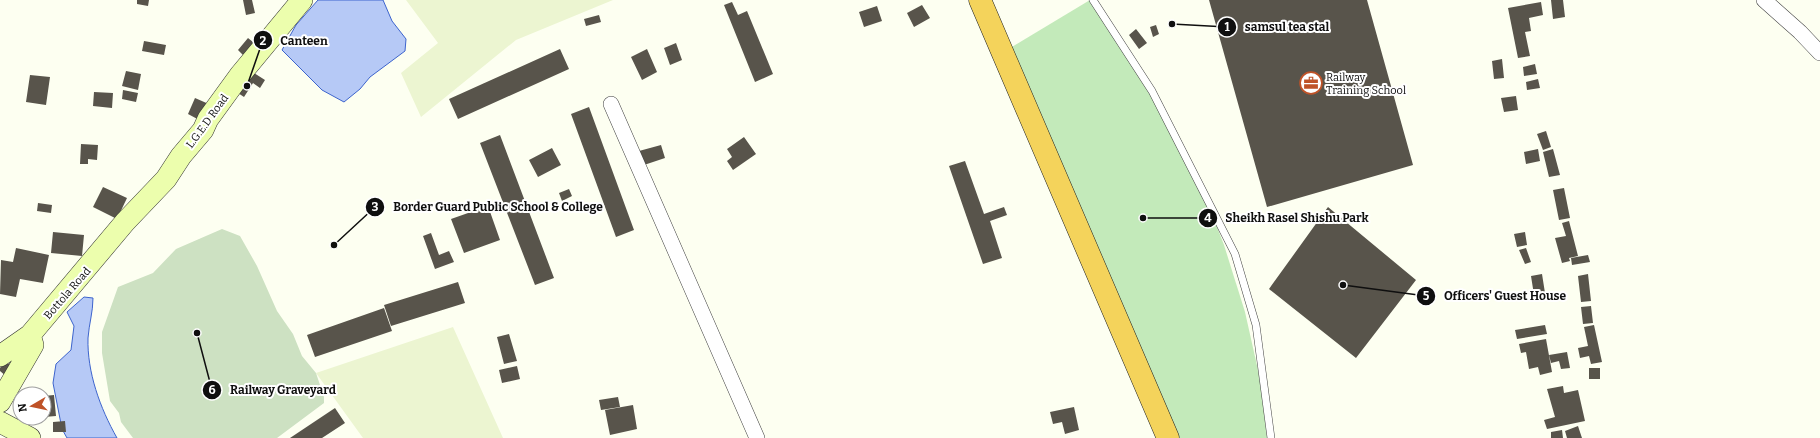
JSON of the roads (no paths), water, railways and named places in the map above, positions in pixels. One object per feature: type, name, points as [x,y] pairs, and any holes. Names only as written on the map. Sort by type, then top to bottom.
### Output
[{"type":"highway","points":[[980,0],[1168,438]]},
{"type":"main road","name":"L.G.E.D Road","points":[[126,222],[166,179],[181,156],[203,130],[208,119],[240,75],[302,0]]},
{"type":"main road","name":"Bottola Road","points":[[0,356],[30,336],[126,222]]},
{"type":"main road","points":[[0,402],[33,345],[30,336]]},
{"type":"main road","points":[[0,422],[30,438]]},
{"type":"street","points":[[1764,0],[1800,32],[1820,53]]},
{"type":"street","points":[[611,104],[758,438]]},
{"type":"lane","points":[[1093,0],[1152,91],[1235,254],[1256,325],[1271,438]]},
{"type":"water","points":[[318,0],[383,0],[392,21],[406,39],[405,51],[370,77],[360,89],[344,102],[322,90],[282,50],[296,25]]},
{"type":"water","points":[[84,297],[93,298],[88,338],[88,351],[92,377],[100,402],[117,438],[67,438],[62,429],[53,383],[56,364],[71,350],[74,326],[67,312]]},
{"type":"place","name":"samsul tea stal","points":[[1172,24]]},
{"type":"place","name":"Railway Training School","points":[[1311,83]]},
{"type":"place","name":"Canteen","points":[[247,86]]},
{"type":"place","name":"Sheikh Rasel Shishu Park","points":[[1143,218]]},
{"type":"place","name":"Border Guard Public School & College","points":[[334,245]]},
{"type":"place","name":"Officers' Guest House","points":[[1343,285]]},
{"type":"place","name":"Railway Graveyard","points":[[197,333]]}]
